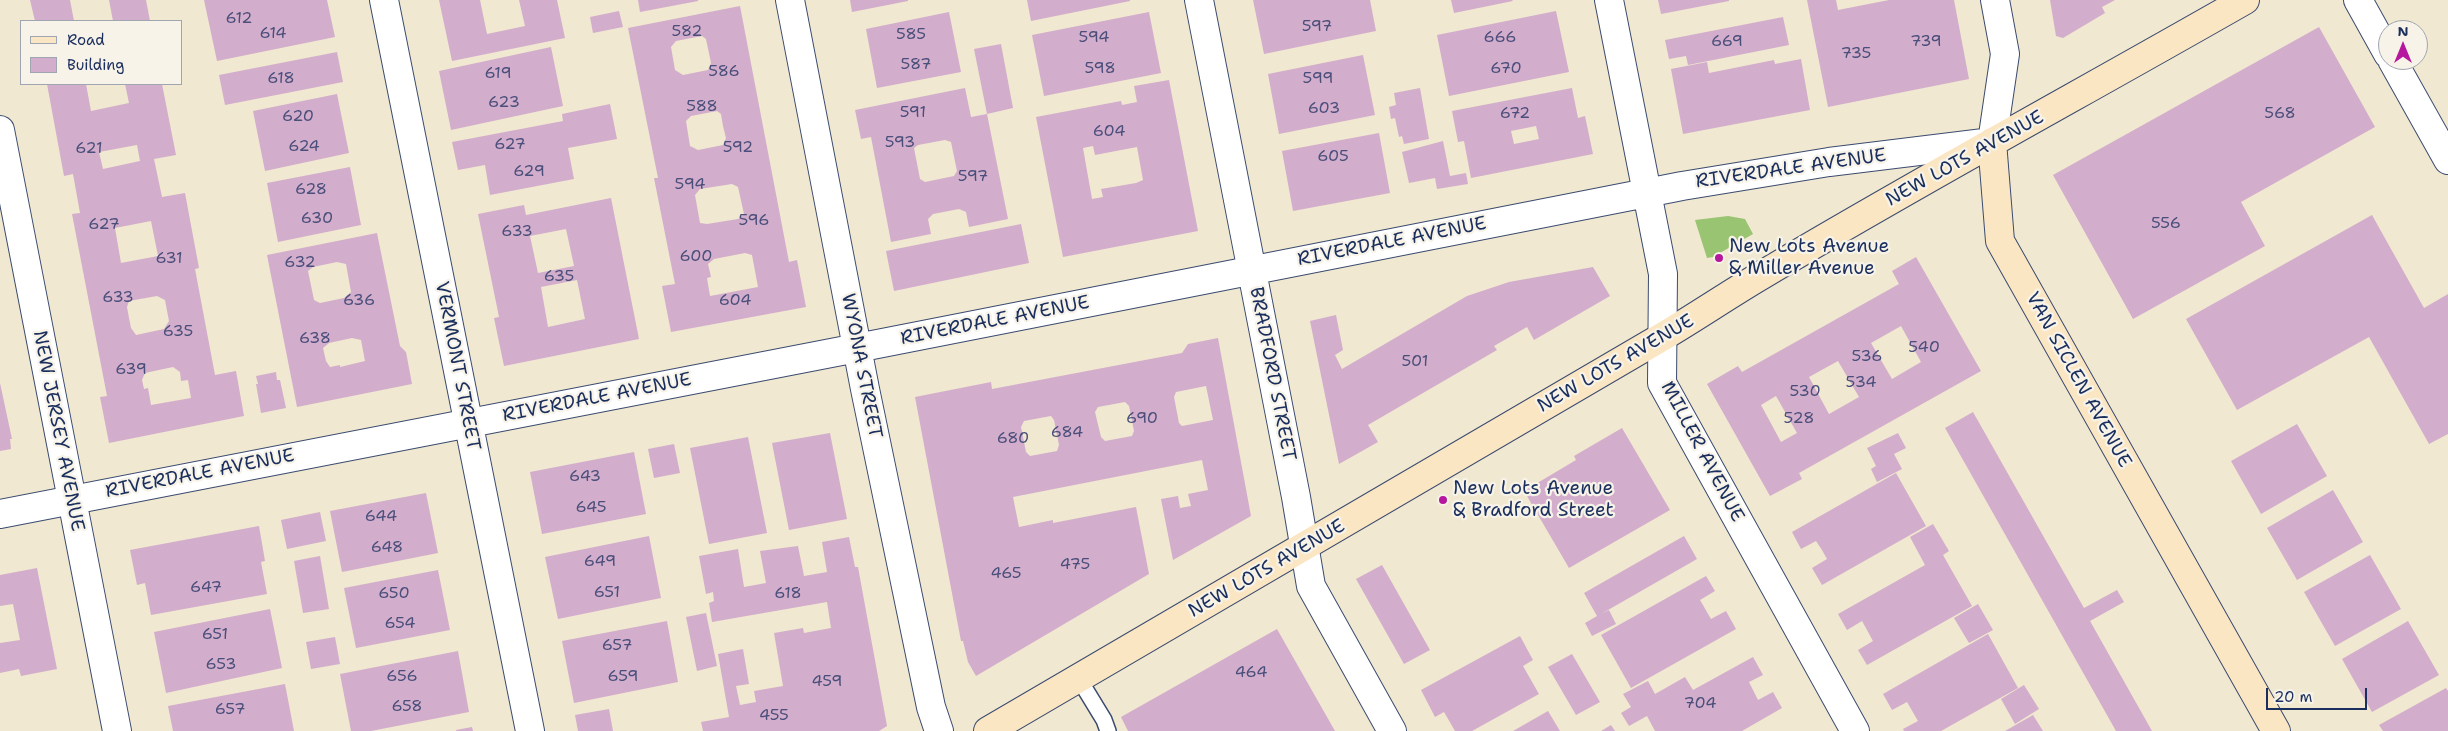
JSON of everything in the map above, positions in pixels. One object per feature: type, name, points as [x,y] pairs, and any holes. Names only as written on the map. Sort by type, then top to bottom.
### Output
[{"type":"street","name":"VERMONT STREET","points":[[384,0],[530,731]]},
{"type":"street","name":"WYONA STREET","points":[[790,0],[857,348],[931,707],[939,731]]},
{"type":"street","name":"BRADFORD STREET","points":[[1199,0],[1252,269],[1311,586],[1392,731]]},
{"type":"street","name":"MILLER AVENUE","points":[[1609,0],[1663,274],[1662,383],[1855,731]]},
{"type":"street","name":"VAN SICLEN AVENUE","points":[[1995,0],[2005,54],[1992,142],[2000,241],[2276,731]]},
{"type":"street","name":"NEW LOTS AVENUE","points":[[988,731],[1662,337],[1762,275],[1992,142],[2042,116],[2245,0]]},
{"type":"street","points":[[2358,0],[2378,36]]},
{"type":"street","points":[[2398,70],[2448,160]]},
{"type":"street","name":"NEW JERSEY AVENUE","points":[[0,130],[117,731]]},
{"type":"street","name":"RIVERDALE AVENUE","points":[[0,514],[71,498],[857,348],[1647,193],[1829,162],[1992,142]]},
{"type":"lane","points":[[1079,679],[1104,720],[1108,731]]},
{"type":"green space","points":[[1728,216],[1745,219],[1753,234],[1713,257],[1707,258],[1695,220]]},
{"type":"building","points":[[30,0],[70,0],[74,20],[35,20]]},
{"type":"building","points":[[109,0],[146,0],[150,20],[113,20]]},
{"type":"building","points":[[204,0],[327,0],[335,37],[217,61]]},
{"type":"building","points":[[439,0],[480,0],[487,34],[525,26],[519,0],[557,0],[565,38],[452,61]]},
{"type":"building","points":[[638,0],[698,0],[698,1],[640,12]]},
{"type":"building","points":[[850,0],[908,0],[908,1],[852,12]]},
{"type":"building","points":[[1027,0],[1130,0],[1130,1],[1031,21]]},
{"type":"building","points":[[1253,0],[1370,0],[1376,31],[1264,54]]},
{"type":"building","points":[[1451,0],[1512,0],[1513,1],[1454,13]]},
{"type":"building","points":[[1658,0],[1729,0],[1729,1],[1661,14]]},
{"type":"building","points":[[1807,0],[1836,0],[1838,10],[1889,0],[1954,0],[1969,79],[1828,107]]},
{"type":"building","points":[[2050,0],[2115,0],[2102,7],[2105,13],[2063,38],[2056,36]]},
{"type":"building","points":[[740,6],[789,262],[797,260],[806,307],[671,332],[662,286],[675,284],[654,178],[658,178],[628,28]],"holes":[[[702,36],[706,39],[711,63],[708,70],[683,75],[675,70],[671,47],[676,41]],[[717,111],[721,114],[726,138],[723,145],[698,150],[690,146],[686,121],[691,116]],[[732,184],[738,187],[744,214],[738,219],[707,224],[700,223],[695,195],[700,189]],[[745,253],[752,255],[758,287],[710,296],[707,278],[711,277],[708,264],[714,259]]]},
{"type":"building","points":[[619,11],[623,27],[593,33],[590,17]]},
{"type":"building","points":[[1556,11],[1569,72],[1449,96],[1437,35]]},
{"type":"building","points":[[949,12],[961,72],[877,88],[866,29]]},
{"type":"building","points":[[1149,12],[1161,73],[1044,96],[1032,35]]},
{"type":"building","points":[[1783,17],[1789,45],[1688,65],[1686,56],[1669,59],[1665,40]]},
{"type":"building","points":[[2319,27],[2375,127],[2241,202],[2265,246],[2133,319],[2053,175]]},
{"type":"building","points":[[1001,44],[1013,108],[987,114],[974,49]]},
{"type":"building","points":[[551,47],[563,106],[451,130],[439,71]]},
{"type":"building","points":[[337,52],[343,82],[225,105],[219,75]]},
{"type":"building","points":[[1363,55],[1375,115],[1279,134],[1268,74]]},
{"type":"building","points":[[1801,59],[1810,110],[1683,134],[1671,69],[1707,62],[1709,73],[1774,60],[1775,64]]},
{"type":"building","points":[[1169,80],[1198,231],[1063,257],[1036,117],[1121,101],[1122,105],[1137,102],[1134,86]],"holes":[[[1093,146],[1095,155],[1137,147],[1143,180],[1101,189],[1103,197],[1092,199],[1083,148]]]},
{"type":"building","points":[[47,85],[86,85],[91,111],[129,103],[125,85],[162,85],[176,155],[154,159],[162,197],[185,193],[199,268],[195,269],[215,375],[236,371],[244,416],[109,443],[100,397],[107,396],[72,214],[80,213],[73,174],[64,176]],"holes":[[[137,145],[140,161],[103,169],[99,152]],[[151,221],[158,256],[121,263],[115,228]],[[157,296],[165,300],[169,321],[164,329],[136,335],[131,328],[127,307],[129,301]],[[173,367],[180,372],[181,381],[188,380],[191,398],[151,405],[148,388],[144,389],[142,380],[145,373]]]},
{"type":"building","points":[[965,88],[971,117],[987,114],[1008,219],[969,227],[966,212],[959,209],[933,214],[928,219],[931,234],[891,242],[871,137],[861,139],[855,110]],"holes":[[[945,140],[951,142],[957,171],[954,176],[925,182],[920,179],[914,148],[918,145]]]},
{"type":"building","points":[[1420,88],[1429,139],[1404,144],[1402,136],[1399,137],[1395,118],[1391,119],[1389,107],[1396,105],[1394,93]]},
{"type":"building","points":[[1572,88],[1578,118],[1585,116],[1593,154],[1471,178],[1464,141],[1458,142],[1452,111]],"holes":[[[1536,126],[1539,139],[1514,144],[1511,131]]]},
{"type":"building","points":[[337,94],[349,153],[265,171],[253,111]]},
{"type":"building","points":[[610,104],[617,139],[568,148],[574,179],[490,195],[485,165],[458,170],[452,142],[563,121],[562,114]]},
{"type":"building","points":[[1379,133],[1390,193],[1293,211],[1282,151]]},
{"type":"building","points":[[1443,141],[1450,176],[1466,173],[1468,184],[1437,189],[1435,178],[1409,183],[1402,152]]},
{"type":"building","points":[[350,167],[361,225],[278,242],[267,183]]},
{"type":"building","points":[[611,198],[639,339],[504,366],[494,318],[499,317],[478,214],[524,205],[526,215]],"holes":[[[566,229],[574,266],[538,273],[530,236]],[[577,280],[585,319],[548,327],[541,287]]]},
{"type":"building","points":[[2372,215],[2424,308],[2448,294],[2448,434],[2429,444],[2369,337],[2237,410],[2186,319]]},
{"type":"building","points":[[1021,224],[1029,263],[894,291],[886,251]]},
{"type":"building","points":[[377,233],[400,346],[406,352],[412,384],[297,407],[267,255]],"holes":[[[337,262],[346,264],[351,292],[344,298],[320,303],[314,300],[308,271],[313,267]],[[352,338],[361,340],[365,361],[340,367],[340,365],[330,367],[326,361],[323,348],[329,343]]]},
{"type":"building","points":[[1916,257],[1981,371],[1799,473],[1802,479],[1770,496],[1707,384],[1738,366],[1742,372],[1899,284],[1892,271]],"holes":[[[1901,326],[1921,362],[1892,379],[1871,343]],[[1838,361],[1859,397],[1829,414],[1809,377]],[[1776,396],[1797,433],[1781,442],[1761,405]]]},
{"type":"building","points":[[1593,267],[1610,296],[1534,340],[1527,327],[1494,346],[1497,350],[1368,425],[1378,442],[1339,464],[1310,321],[1336,315],[1343,350],[1335,355],[1342,369],[1467,296],[1509,282]]},
{"type":"building","points":[[1218,338],[1251,516],[1173,560],[1161,499],[1178,496],[1180,508],[1191,506],[1188,494],[1208,490],[1202,460],[1013,497],[1019,527],[1053,520],[1053,523],[1136,507],[1149,574],[976,676],[968,662],[963,641],[961,641],[915,397],[991,382],[992,389],[1182,353],[1188,344]],"holes":[[[1206,386],[1213,420],[1182,426],[1179,423],[1174,397],[1176,392]],[[1125,402],[1129,406],[1134,431],[1132,436],[1105,441],[1101,437],[1095,412],[1098,407]],[[1051,416],[1054,420],[1059,445],[1057,451],[1030,456],[1026,452],[1021,427],[1024,421]]]},
{"type":"building","points":[[276,372],[277,380],[280,380],[286,408],[261,413],[256,376]]},
{"type":"building","points":[[0,383],[12,439],[10,439],[11,449],[0,451]]},
{"type":"building","points":[[1973,412],[2084,608],[2117,590],[2124,602],[2090,621],[2152,731],[2116,731],[1945,428]]},
{"type":"building","points":[[2297,424],[2327,476],[2261,514],[2231,461]]},
{"type":"building","points":[[1622,428],[1670,510],[1569,568],[1524,491],[1576,460],[1574,456]]},
{"type":"building","points":[[830,433],[847,519],[789,530],[772,443]]},
{"type":"building","points":[[1898,433],[1906,448],[1894,454],[1902,469],[1877,482],[1871,469],[1876,466],[1867,448]]},
{"type":"building","points":[[748,437],[767,533],[709,544],[690,448]]},
{"type":"building","points":[[674,444],[680,473],[654,478],[648,449]]},
{"type":"building","points":[[634,452],[646,514],[542,534],[530,472]]},
{"type":"building","points":[[1896,473],[1926,526],[1822,585],[1812,568],[1827,559],[1822,550],[1816,541],[1801,549],[1792,532]]},
{"type":"building","points":[[2333,490],[2363,542],[2297,580],[2267,528]]},
{"type":"building","points":[[426,493],[438,553],[342,572],[330,511]]},
{"type":"building","points":[[320,512],[326,541],[287,549],[281,520]]},
{"type":"building","points":[[1933,524],[1949,551],[1943,555],[1972,606],[1867,665],[1858,650],[1873,641],[1862,621],[1847,630],[1838,614],[1925,565],[1910,537]]},
{"type":"building","points":[[259,526],[265,561],[261,562],[267,594],[151,615],[145,583],[137,585],[130,550]]},
{"type":"building","points":[[649,536],[661,598],[558,619],[545,557]]},
{"type":"building","points":[[1684,536],[1697,559],[1601,614],[1609,610],[1616,624],[1592,636],[1585,623],[1597,616],[1584,593]]},
{"type":"building","points":[[849,537],[855,567],[858,567],[887,726],[879,731],[703,731],[701,722],[729,717],[718,654],[743,649],[749,684],[736,686],[740,705],[756,702],[754,691],[783,686],[774,633],[803,628],[804,633],[831,628],[827,602],[712,622],[709,603],[714,601],[713,592],[706,594],[699,556],[738,549],[744,587],[766,583],[760,551],[798,546],[804,576],[827,572],[822,542]]},
{"type":"building","points":[[2370,555],[2401,609],[2335,646],[2304,592]]},
{"type":"building","points":[[320,556],[329,609],[303,613],[294,561]]},
{"type":"building","points":[[1382,565],[1430,650],[1404,664],[1356,579]]},
{"type":"building","points":[[37,568],[57,669],[21,676],[19,669],[0,673],[0,643],[20,640],[13,604],[0,606],[0,575]]},
{"type":"building","points":[[438,570],[450,630],[356,648],[344,588]]},
{"type":"building","points":[[1706,576],[1715,591],[1700,600],[1711,619],[1726,611],[1736,629],[1631,688],[1601,635]]},
{"type":"building","points":[[1978,604],[1993,630],[1969,643],[1954,618]]},
{"type":"building","points":[[270,609],[282,668],[166,693],[154,632]]},
{"type":"building","points":[[706,613],[717,666],[697,671],[686,617]]},
{"type":"building","points":[[667,621],[678,682],[574,703],[562,641]]},
{"type":"building","points":[[2408,621],[2439,675],[2372,712],[2342,659]]},
{"type":"building","points":[[1277,629],[1335,731],[1128,731],[1121,717]]},
{"type":"building","points":[[1988,634],[2018,688],[1941,731],[1904,731],[1903,729],[1918,721],[1907,702],[1892,710],[1883,694]]},
{"type":"building","points":[[1520,636],[1533,660],[1523,666],[1539,694],[1472,731],[1455,731],[1444,712],[1435,717],[1421,690]]},
{"type":"building","points":[[335,637],[340,664],[311,669],[306,642]]},
{"type":"building","points":[[458,651],[469,712],[371,731],[351,731],[340,674]]},
{"type":"building","points":[[1572,654],[1600,702],[1576,715],[1548,667]]},
{"type":"building","points":[[1753,657],[1763,675],[1749,682],[1758,700],[1773,692],[1782,708],[1742,731],[1655,731],[1647,716],[1629,726],[1621,713],[1631,707],[1623,694],[1648,681],[1655,694],[1685,677],[1693,690]]},
{"type":"building","points":[[285,684],[294,731],[173,731],[168,706]]},
{"type":"building","points":[[2024,685],[2039,709],[2015,724],[2001,699]]},
{"type":"building","points":[[2446,688],[2448,691],[2448,731],[2383,731],[2379,725]]},
{"type":"building","points":[[609,709],[613,731],[578,731],[575,715]]},
{"type":"building","points":[[1548,711],[1560,731],[1513,731]]},
{"type":"building","points":[[2033,715],[2043,731],[2005,731]]},
{"type":"building","points":[[1611,725],[1615,731],[1601,731]]},
{"type":"building","points":[[472,727],[473,731],[456,731],[456,730]]},
{"type":"place","name":"New Lots Avenue & Miller Avenue","points":[[1719,258]]},
{"type":"place","name":"New Lots Avenue & Bradford Street","points":[[1443,500]]}]
